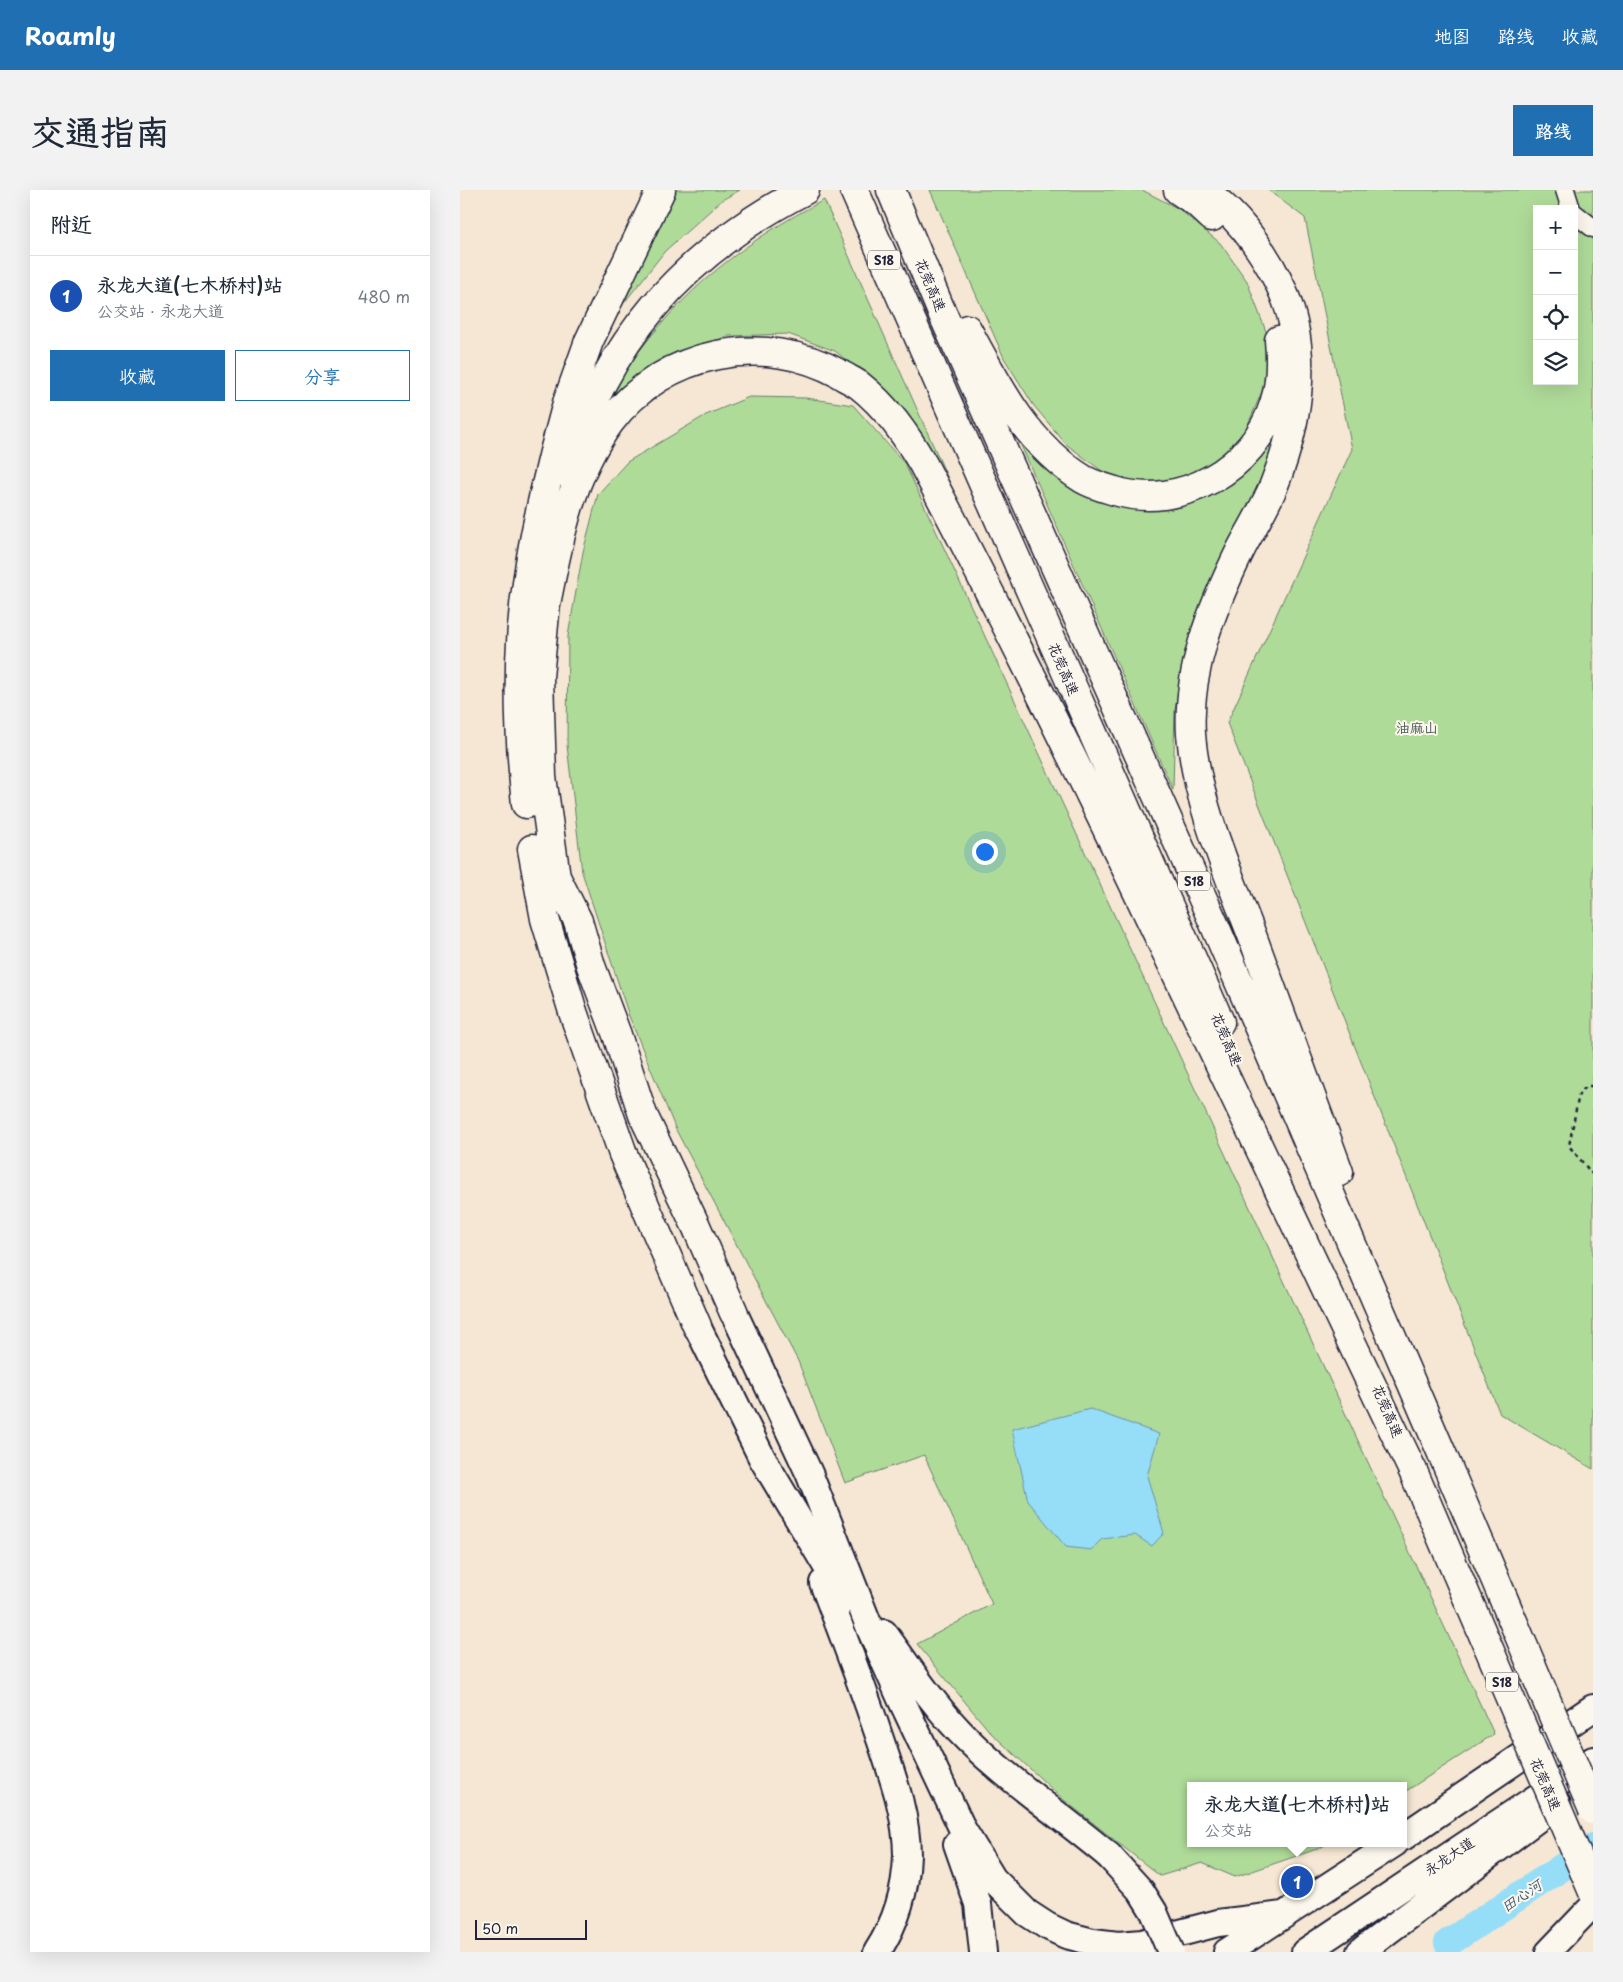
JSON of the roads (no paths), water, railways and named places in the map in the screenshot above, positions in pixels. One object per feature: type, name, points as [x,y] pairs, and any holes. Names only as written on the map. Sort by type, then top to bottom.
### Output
[{"type":"highway","points":[[661,190],[589,341],[567,403],[554,452],[542,499],[528,576],[523,621],[520,730],[528,824],[545,919],[573,1012],[623,1154],[697,1326]]},
{"type":"highway","points":[[554,452],[585,380],[600,353],[619,324],[650,286],[712,228],[771,190]]},
{"type":"highway","points":[[734,1313],[696,1226],[643,1115],[617,1035],[591,966],[578,921],[556,878],[542,777],[539,676],[550,545],[561,489],[585,416],[616,357],[642,320],[667,290],[697,262],[722,241],[751,221],[804,190]]},
{"type":"highway","name":"花莞高速","points":[[854,190],[914,330],[1205,987],[1593,1892]]},
{"type":"highway","name":"花莞高速","points":[[891,190],[947,305],[1443,1456],[1593,1810]]},
{"type":"highway","points":[[905,190],[947,305],[1021,422],[1052,457],[1085,481],[1125,494],[1146,497],[1184,492],[1214,478],[1244,454],[1267,422],[1278,391],[1280,352],[1273,311],[1266,292],[1236,240],[1196,202],[1178,190]]},
{"type":"highway","points":[[1203,190],[1234,217],[1271,266],[1286,297],[1298,354],[1299,384],[1296,415],[1290,442],[1274,487],[1225,583],[1200,647],[1191,702],[1191,735],[1197,770],[1206,808],[1227,869],[1443,1456]]},
{"type":"highway","points":[[545,610],[560,538],[572,495],[584,463],[611,421],[628,401],[658,378],[690,362],[707,357],[740,351],[767,351],[787,354],[822,364],[858,384],[878,402],[906,436],[923,464],[1059,730],[1138,890],[1413,1471]]},
{"type":"main road","points":[[734,1313],[809,1473],[871,1630],[894,1682],[963,1830],[993,1879],[1027,1913],[1047,1926],[1066,1935],[1093,1942],[1118,1945],[1142,1943],[1218,1922],[1283,1915]]},
{"type":"main road","points":[[697,1326],[762,1458],[836,1582],[957,1846],[978,1904],[982,1924],[983,1952]]},
{"type":"main road","points":[[797,1517],[890,1766],[904,1826],[907,1854],[900,1902],[884,1941],[877,1952]]},
{"type":"main road","points":[[846,1563],[879,1626],[948,1719],[992,1762],[1109,1856],[1141,1891],[1154,1912],[1171,1952]]},
{"type":"main road","points":[[1407,1834],[1593,1708]]},
{"type":"main road","name":"永龙大道","points":[[1305,1952],[1593,1760]]},
{"type":"main road","points":[[1360,1952],[1593,1777]]},
{"type":"main road","points":[[1227,1952],[1389,1847]]},
{"type":"street","points":[[1565,190],[1570,205]]},
{"type":"street","points":[[1578,217],[1593,228]]},
{"type":"street","points":[[1548,1952],[1593,1905]]},
{"type":"water","points":[[1090,1409],[1159,1434],[1147,1476],[1164,1533],[1152,1546],[1135,1535],[1102,1539],[1091,1550],[1066,1547],[1028,1501],[1012,1429]]},
{"type":"waterway","name":"田心河","points":[[1448,1943],[1593,1847]]},
{"type":"place","name":"永龙大道(七木桥村)站","points":[[1297,1882]]},
{"type":"park label","name":"油麻山","points":[[1417,727]]}]
